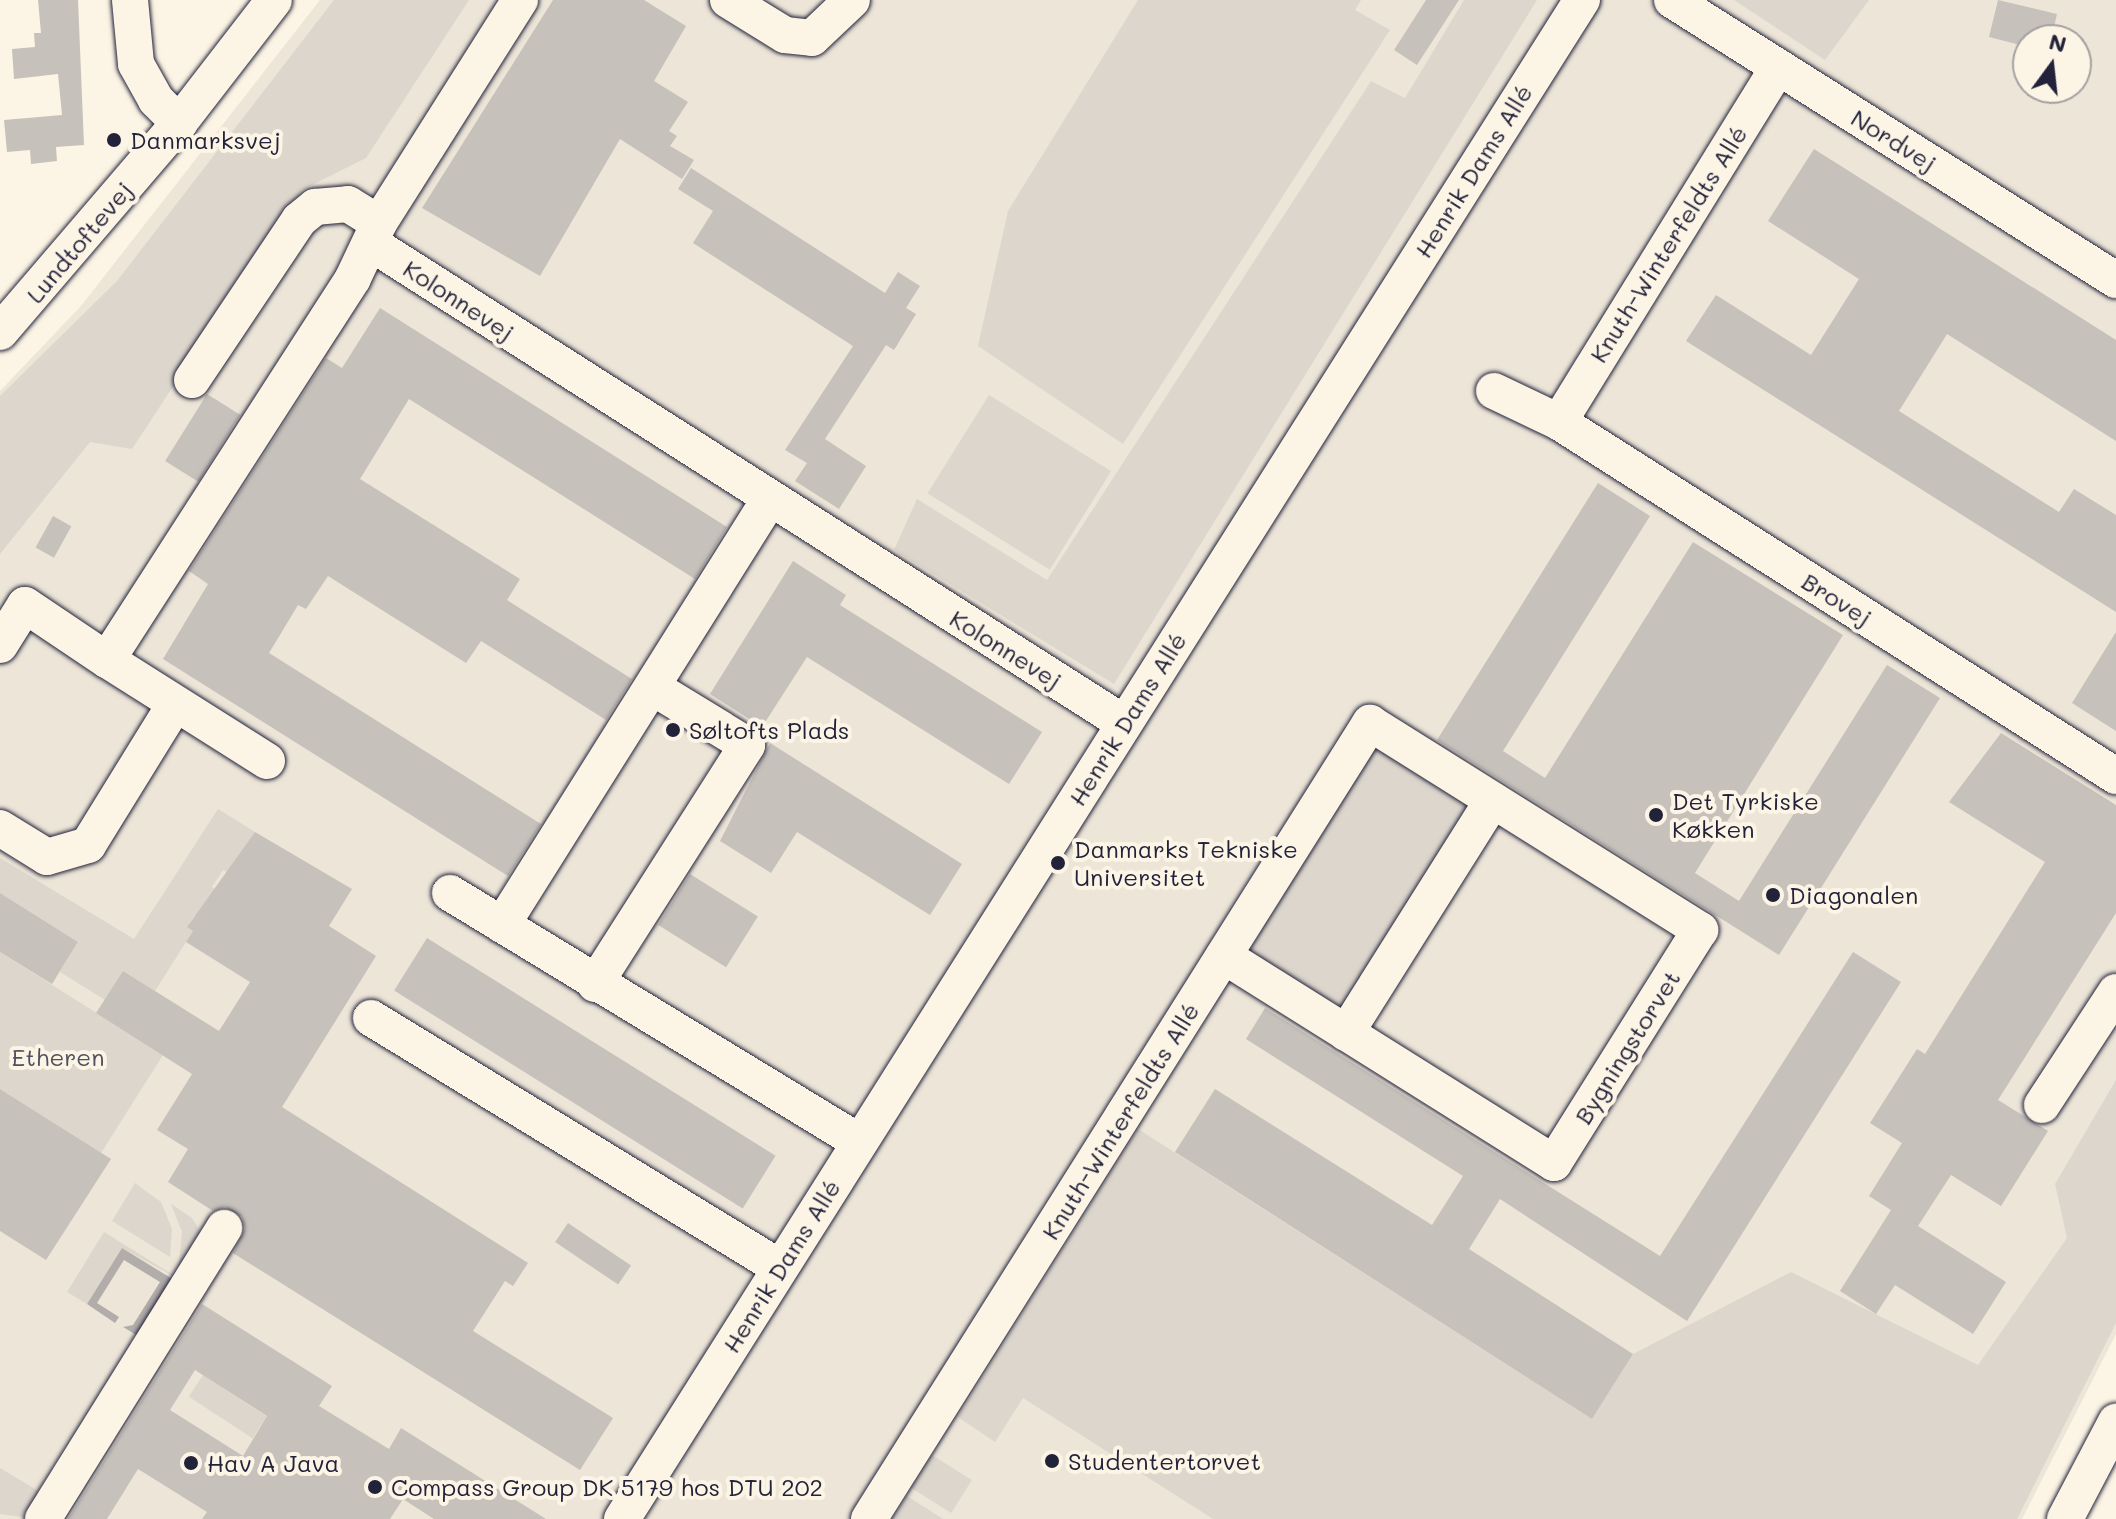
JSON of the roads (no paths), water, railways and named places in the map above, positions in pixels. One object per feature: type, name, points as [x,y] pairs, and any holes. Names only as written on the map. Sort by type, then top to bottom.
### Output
[{"type":"street","points":[[130,0],[136,64],[156,100],[179,123]]},
{"type":"street","name":"Lundtoftevej","points":[[0,332],[179,123],[274,0]]},
{"type":"street","points":[[107,660],[520,0]]},
{"type":"street","points":[[728,0],[785,35],[812,38],[852,0]]},
{"type":"street","name":"Henrik Dams Allé","points":[[622,1519],[1582,0]]},
{"type":"street","name":"Nordvej","points":[[1672,0],[2116,280]]},
{"type":"street","name":"Knuth-Winterfeldts Allé","points":[[1559,422],[1778,67]]},
{"type":"street","name":"Kolonnevej","points":[[192,380],[299,220],[315,207],[348,204],[375,233],[769,500],[1124,723]]},
{"type":"street","name":"Brovej","points":[[1494,391],[1559,422],[2116,776]]},
{"type":"street","points":[[502,925],[769,500]]},
{"type":"street","points":[[0,645],[25,605],[267,761]]},
{"type":"street","points":[[595,984],[747,745],[652,687]]},
{"type":"street","points":[[0,828],[47,857],[88,845],[175,704]]},
{"type":"street","name":"Knuth-Winterfeldts Allé","points":[[869,1519],[1370,723]]},
{"type":"street","name":"Bygningstorvet","points":[[1224,956],[1554,1163],[1562,1151],[1700,930],[1370,723]]},
{"type":"street","points":[[1346,1033],[1493,800]]},
{"type":"street","points":[[450,893],[859,1142]]},
{"type":"street","points":[[2042,1105],[2116,992]]},
{"type":"street","points":[[371,1018],[780,1268]]},
{"type":"street","points":[[43,1519],[224,1228]]},
{"type":"street","points":[[2065,1519],[2116,1422]]},
{"type":"place","name":"Danmarksvej","points":[[114,140]]},
{"type":"place","name":"Søltofts Plads","points":[[673,730]]},
{"type":"place","name":"Det Tyrkiske Køkken","points":[[1656,815]]},
{"type":"place","name":"Danmarks Tekniske Universitet","points":[[1058,863]]},
{"type":"place","name":"Diagonalen","points":[[1773,895]]},
{"type":"place","name":"Studentertorvet","points":[[1052,1461]]},
{"type":"place","name":"Hav A Java","points":[[191,1463]]},
{"type":"place","name":"Compass Group DK 5179 hos DTU 202","points":[[375,1487]]},
{"type":"park label","name":"Etheren","points":[[58,1057]]}]
